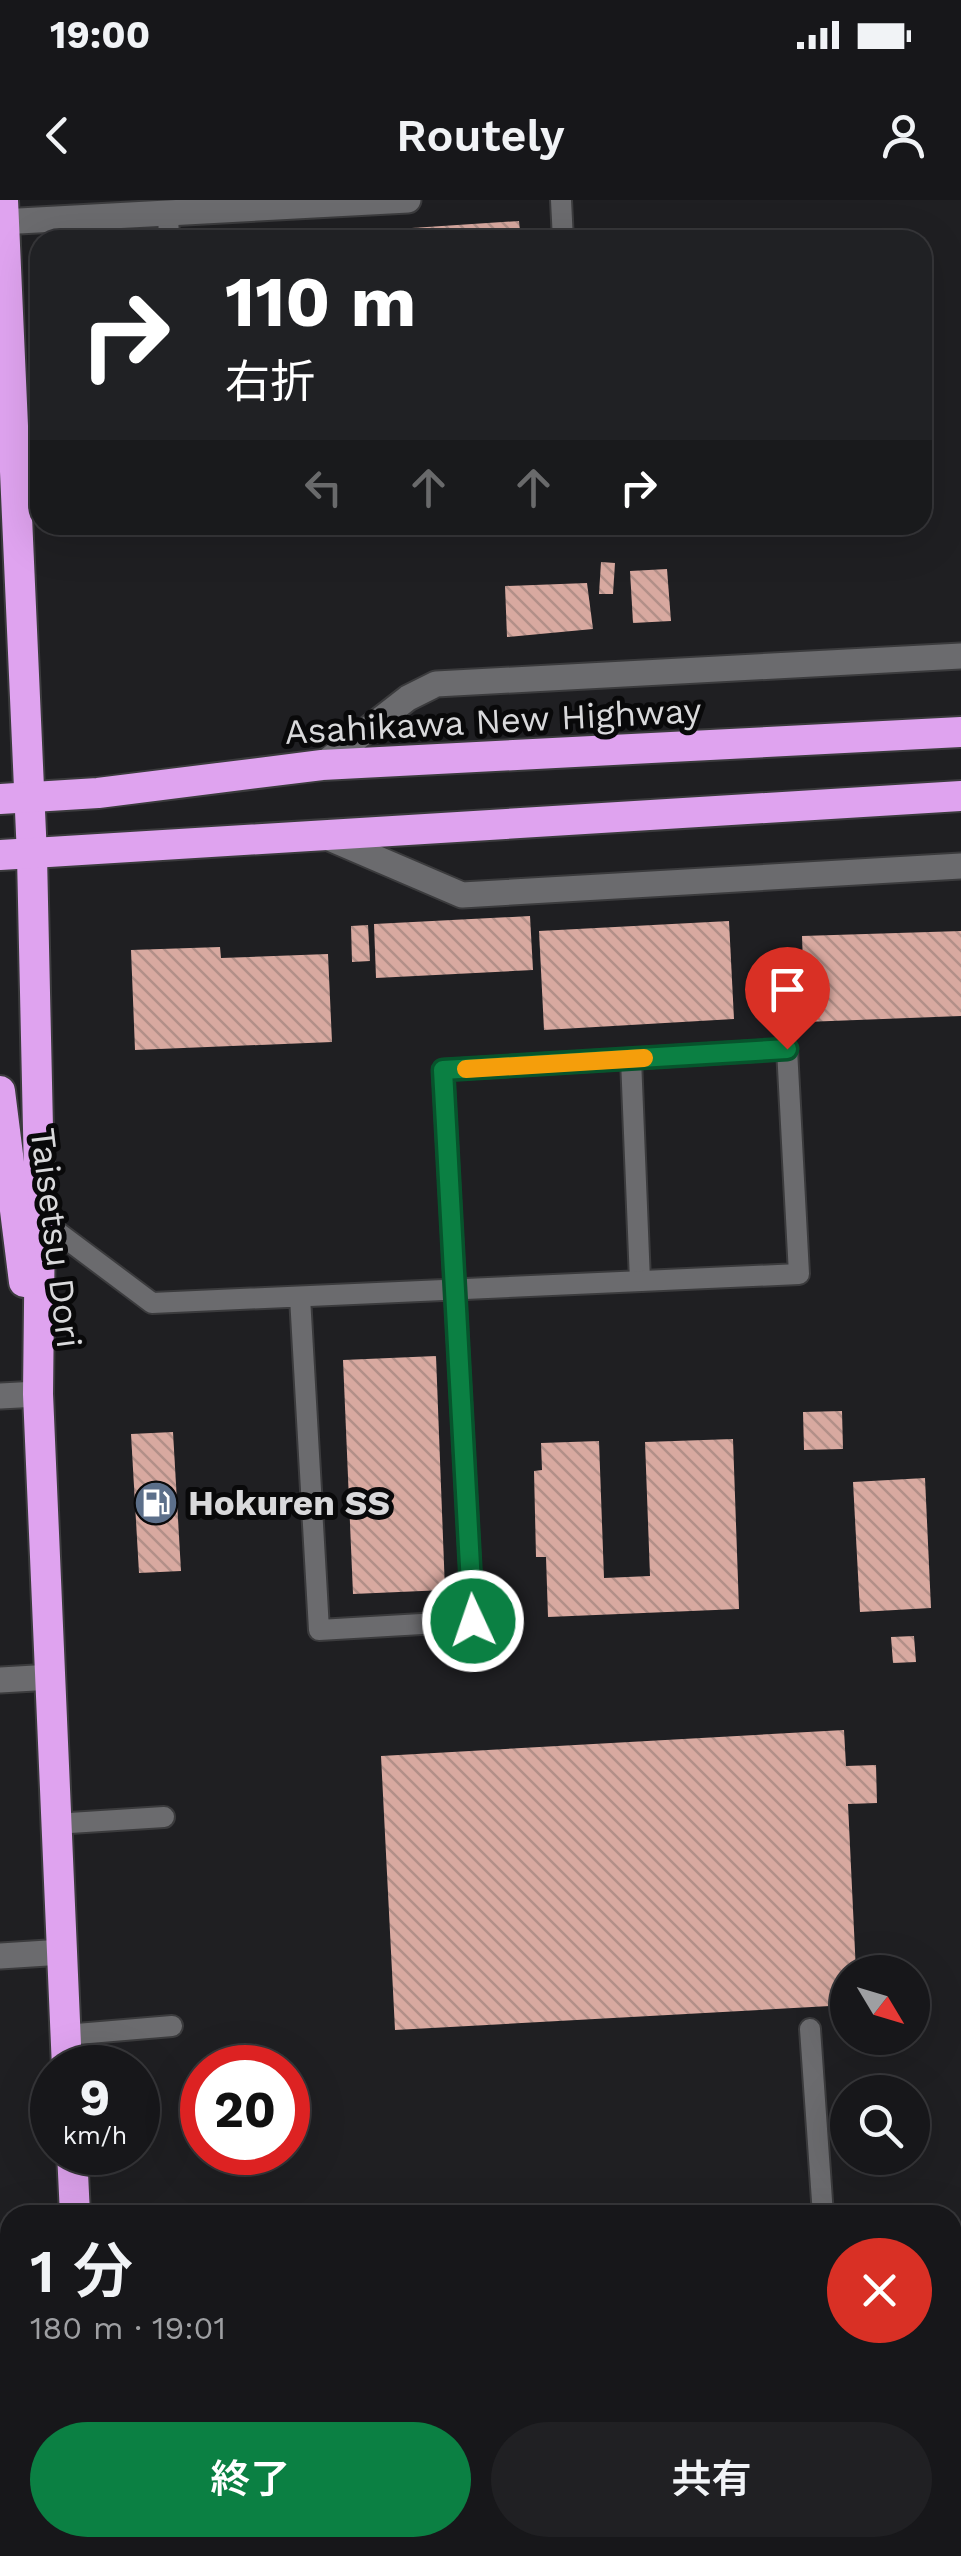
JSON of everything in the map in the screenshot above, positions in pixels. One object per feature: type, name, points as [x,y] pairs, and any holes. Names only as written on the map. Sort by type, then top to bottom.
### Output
[{"type":"highway","name":"Taisetsu Dori","points":[[2,215],[15,798],[32,856],[40,1219],[38,1394],[66,2045]]},
{"type":"highway","name":"Asahikawa New Highway","points":[[15,798],[322,765],[961,732]]},
{"type":"highway","points":[[0,856],[961,796]]},
{"type":"highway","name":"Taisetsu Dori","points":[[0,1091],[38,1394]]},
{"type":"highway","points":[[73,2175],[75,2205]]},
{"type":"street","points":[[2,215],[168,213],[408,200]]},
{"type":"street","points":[[322,765],[408,698],[436,684],[961,656]]},
{"type":"street","points":[[327,836],[462,895],[961,866]]},
{"type":"street","points":[[0,1396],[38,1394]]},
{"type":"street","points":[[0,1680],[52,1677]]},
{"type":"street","points":[[0,1956],[63,1952]]},
{"type":"lane","points":[[561,200],[562,230]]},
{"type":"lane","points":[[168,213],[169,230]]},
{"type":"lane","points":[[40,1219],[152,1303],[300,1297],[454,1290],[640,1282],[799,1274],[787,1049],[443,1070],[454,1290],[473,1621],[319,1630],[300,1297]]},
{"type":"lane","points":[[631,1059],[640,1282]]},
{"type":"lane","points":[[54,1824],[164,1818]]},
{"type":"lane","points":[[65,2035],[172,2026]]},
{"type":"lane","points":[[810,2029],[822,2205]]},
{"type":"building","points":[[519,221],[520,230],[382,230]]},
{"type":"building","points":[[601,562],[615,563],[613,594],[599,594]]},
{"type":"building","points":[[667,569],[671,621],[633,623],[630,571]]},
{"type":"building","points":[[587,583],[593,629],[507,637],[505,586]]},
{"type":"building","points":[[530,916],[533,970],[376,978],[374,924]]},
{"type":"building","points":[[729,921],[734,1019],[544,1030],[539,931]]},
{"type":"building","points":[[368,925],[370,961],[352,962],[351,926]]},
{"type":"building","points":[[961,931],[961,1016],[805,1022],[802,936]]},
{"type":"building","points":[[220,947],[221,958],[328,954],[332,1042],[135,1050],[131,950]]},
{"type":"building","points":[[436,1356],[445,1590],[353,1594],[343,1360]]},
{"type":"building","points":[[842,1411],[843,1449],[804,1450],[803,1412]]},
{"type":"building","name":"Hokuren SS","points":[[173,1432],[181,1571],[139,1573],[131,1434]]},
{"type":"building","points":[[733,1439],[739,1609],[548,1617],[546,1557],[536,1557],[534,1471],[542,1470],[541,1443],[599,1441],[604,1578],[650,1576],[645,1442]]},
{"type":"building","points":[[925,1478],[931,1608],[860,1612],[853,1482]]},
{"type":"building","points":[[914,1636],[916,1662],[893,1663],[891,1637]]},
{"type":"building","points":[[844,1730],[846,1766],[876,1765],[877,1803],[848,1804],[855,1955],[830,1955],[830,2006],[395,2030],[381,1756]]},
{"type":"slow traffic","points":[[466,1069],[644,1058]]},
{"type":"place","name":"Hokuren SS","points":[[156,1503]]},
{"type":"route","points":[[473,1621],[443,1070],[787,1049]]}]
